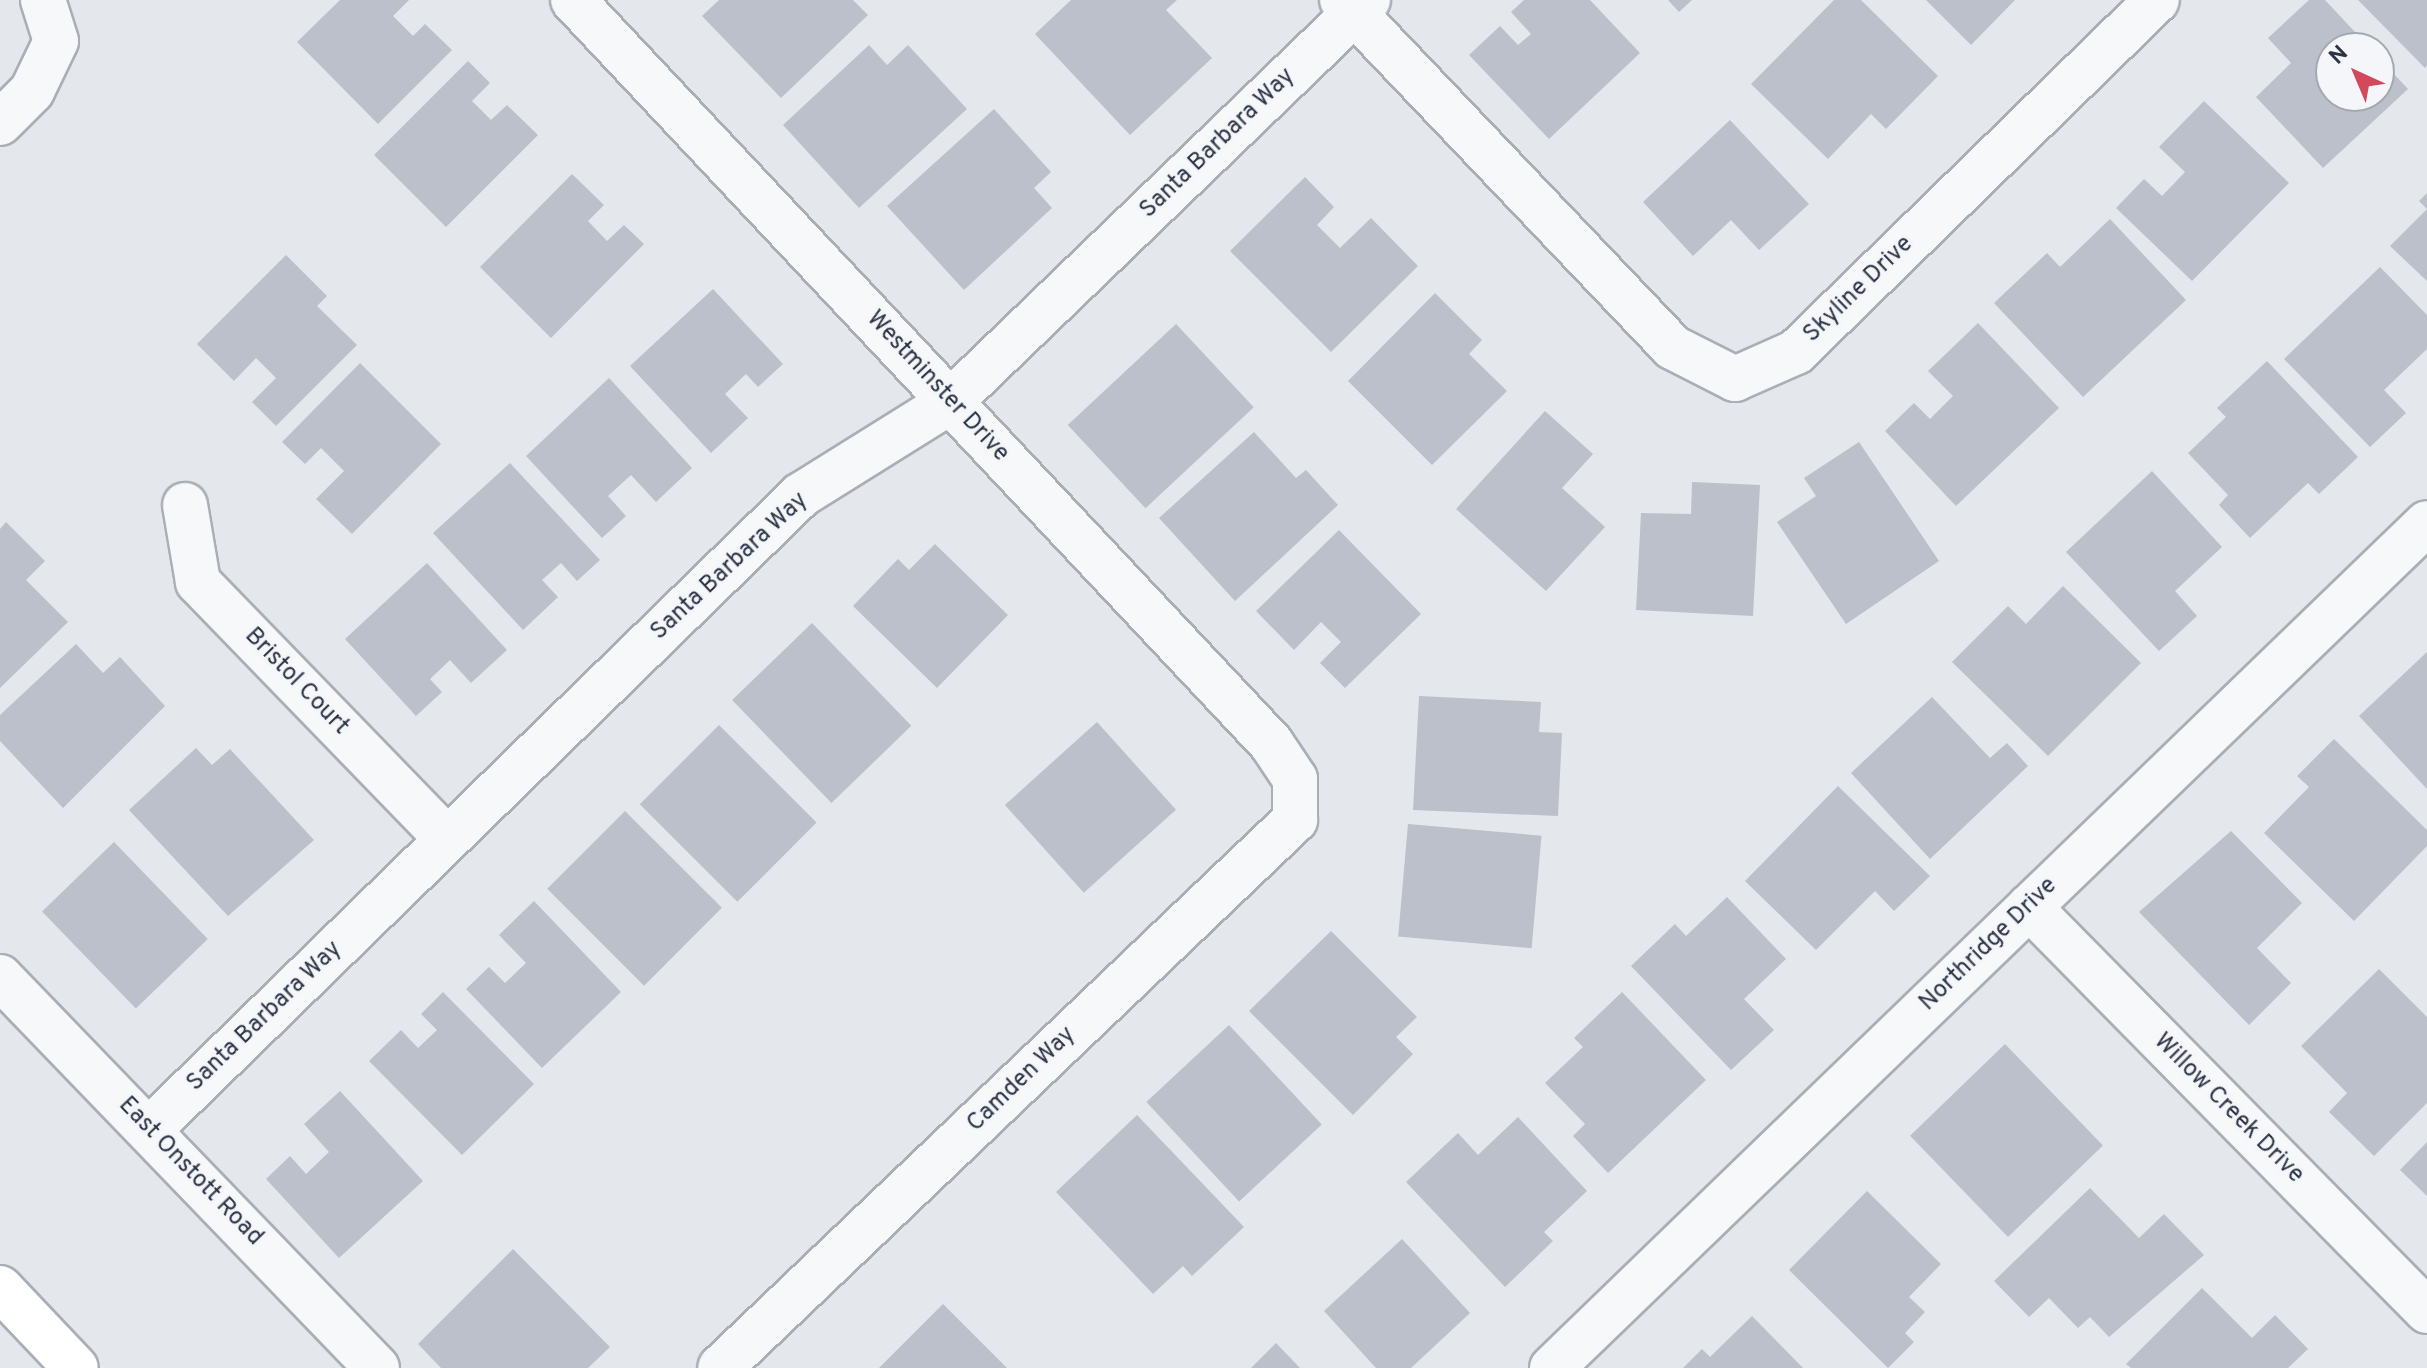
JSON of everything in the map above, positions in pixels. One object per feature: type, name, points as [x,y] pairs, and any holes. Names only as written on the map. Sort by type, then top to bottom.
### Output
[{"type":"highway","points":[[0,1288],[76,1368]]},
{"type":"street","points":[[0,123],[32,91],[56,41],[43,0]]},
{"type":"street","name":"Westminster Drive","points":[[573,0],[1271,743],[1295,779]]},
{"type":"street","name":"Skyline Drive","points":[[1355,4],[1672,347],[1735,379],[1796,352],[2157,0]]},
{"type":"street","name":"Santa Barbara Way","points":[[150,1129],[801,495],[950,402],[1355,4]]},
{"type":"street","name":"Bristol Court","points":[[185,505],[198,582],[447,839]]},
{"type":"street","name":"Northridge Drive","points":[[1552,1368],[2427,523]]},
{"type":"street","name":"Camden Way","points":[[720,1368],[1295,820],[1295,779]]},
{"type":"street","name":"Willow Creek Drive","points":[[2029,907],[2427,1311]]},
{"type":"street","name":"East Onstott Road","points":[[0,977],[150,1129],[377,1368]]},
{"type":"building","points":[[340,0],[409,0],[393,16],[413,36],[425,24],[452,50],[378,124],[297,42]]},
{"type":"building","points":[[719,0],[853,0],[868,15],[781,98],[702,16]]},
{"type":"building","points":[[1071,0],[1177,0],[1166,10],[1212,58],[1130,135],[1035,34]]},
{"type":"building","points":[[1524,0],[1590,0],[1640,53],[1549,139],[1469,55],[1500,26],[1518,45],[1531,34],[1511,12]]},
{"type":"building","points":[[1668,0],[1692,0],[1679,12]]},
{"type":"building","points":[[1834,0],[1861,0],[1938,76],[1886,129],[1871,114],[1828,159],[1751,84]]},
{"type":"building","points":[[1926,0],[2015,0],[1971,45]]},
{"type":"building","points":[[2309,0],[2325,0],[2355,32],[2315,32],[2315,112],[2383,112],[2323,168],[2256,97],[2291,63],[2268,38]]},
{"type":"building","points":[[2358,0],[2427,0],[2425,68],[2395,38],[2395,32],[2390,32]]},
{"type":"building","points":[[869,45],[887,65],[908,45],[967,109],[859,208],[783,125]]},
{"type":"building","points":[[468,61],[490,83],[472,101],[491,120],[507,105],[538,135],[446,227],[374,155]]},
{"type":"building","points":[[2395,75],[2408,89],[2395,101]]},
{"type":"building","points":[[2204,101],[2289,183],[2192,281],[2116,208],[2144,179],[2162,196],[2185,172],[2159,147]]},
{"type":"building","points":[[994,109],[1051,172],[1034,188],[1052,208],[964,290],[887,206]]},
{"type":"building","points":[[1730,120],[1809,204],[1759,250],[1731,220],[1693,256],[1643,202]]},
{"type":"building","points":[[572,174],[604,205],[588,221],[607,241],[624,225],[644,244],[551,338],[480,267]]},
{"type":"building","points":[[1305,177],[1334,207],[1317,225],[1340,248],[1371,218],[1418,266],[1331,352],[1230,251]]},
{"type":"building","points":[[2427,193],[2427,209],[2419,201]]},
{"type":"building","points":[[2427,209],[2427,281],[2390,246]]},
{"type":"building","points":[[2110,219],[2186,300],[2083,397],[1994,303],[2047,253],[2060,267]]},
{"type":"building","points":[[286,255],[327,296],[317,306],[357,345],[276,426],[252,402],[276,378],[256,358],[234,381],[197,344]]},
{"type":"building","points":[[2380,267],[2427,315],[2427,349],[2384,390],[2406,413],[2370,447],[2284,359]]},
{"type":"building","points":[[713,289],[783,364],[758,387],[746,374],[725,394],[748,418],[711,453],[630,366]]},
{"type":"building","points":[[1435,293],[1482,340],[1469,354],[1507,391],[1432,465],[1348,381]]},
{"type":"building","points":[[1978,323],[2059,408],[1956,506],[1885,431],[1914,403],[1930,419],[1953,396],[1928,371]]},
{"type":"building","points":[[1176,324],[1254,407],[1146,508],[1068,425]]},
{"type":"building","points":[[2267,361],[2358,457],[2319,494],[2308,483],[2250,538],[2219,505],[2228,495],[2188,453],[2226,417],[2217,408]]},
{"type":"building","points":[[360,363],[441,444],[352,534],[316,499],[344,471],[321,448],[305,464],[282,442]]},
{"type":"building","points":[[609,378],[692,468],[656,502],[631,475],[608,496],[626,516],[602,538],[526,456]]},
{"type":"building","points":[[1545,411],[1593,454],[1562,488],[1605,527],[1546,591],[1456,509]]},
{"type":"building","points":[[1254,432],[1296,478],[1306,470],[1338,505],[1235,601],[1159,518]]},
{"type":"building","points":[[1859,442],[1939,561],[1846,624],[1777,522],[1816,496],[1804,478]]},
{"type":"building","points":[[510,463],[600,560],[577,581],[561,563],[542,580],[558,597],[523,630],[433,533]]},
{"type":"building","points":[[2152,471],[2222,547],[2175,591],[2197,616],[2159,651],[2066,552]]},
{"type":"building","points":[[1692,482],[1760,485],[1753,616],[1636,610],[1641,513],[1691,514]]},
{"type":"building","points":[[6,522],[45,561],[26,580],[68,622],[0,688],[0,529]]},
{"type":"building","points":[[1339,530],[1421,614],[1345,688],[1320,663],[1341,642],[1321,622],[1294,650],[1256,611]]},
{"type":"building","points":[[935,544],[1008,615],[937,688],[853,606],[898,559],[909,570]]},
{"type":"building","points":[[427,563],[507,650],[471,683],[450,660],[430,679],[442,692],[416,716],[345,639]]},
{"type":"building","points":[[2063,586],[2141,663],[2048,756],[1952,662],[2008,606],[2026,624]]},
{"type":"building","points":[[812,623],[911,726],[831,803],[732,700]]},
{"type":"building","points":[[76,644],[103,673],[120,657],[165,706],[63,808],[0,741],[0,715]]},
{"type":"building","points":[[2427,652],[2427,789],[2359,716]]},
{"type":"building","points":[[1419,696],[1541,702],[1539,732],[1562,733],[1558,816],[1413,810]]},
{"type":"building","points":[[1932,697],[1990,758],[2007,743],[2028,766],[1930,859],[1851,773]]},
{"type":"building","points":[[1097,722],[1176,810],[1084,893],[1005,805]]},
{"type":"building","points":[[719,725],[817,823],[737,902],[640,804]]},
{"type":"building","points":[[2334,739],[2427,830],[2427,846],[2354,921],[2264,833],[2309,787],[2297,776]]},
{"type":"building","points":[[196,748],[212,765],[230,749],[314,840],[228,916],[129,810]]},
{"type":"building","points":[[1838,786],[1930,876],[1894,911],[1875,891],[1816,950],[1745,881]]},
{"type":"building","points":[[625,811],[722,908],[644,986],[547,889]]},
{"type":"building","points":[[1408,824],[1541,836],[1532,948],[1398,937]]},
{"type":"building","points":[[2231,831],[2302,903],[2257,948],[2291,983],[2249,1025],[2139,912]]},
{"type":"building","points":[[114,842],[208,939],[136,1009],[42,911]]},
{"type":"building","points":[[1727,897],[1786,959],[1744,999],[1774,1030],[1731,1070],[1631,966],[1675,924],[1686,936]]},
{"type":"building","points":[[534,901],[621,992],[542,1068],[466,989],[489,967],[505,983],[526,963],[499,935]]},
{"type":"building","points":[[1331,931],[1417,1017],[1396,1037],[1413,1054],[1353,1115],[1249,1011]]},
{"type":"building","points":[[2379,969],[2427,1017],[2427,1103],[2374,1156],[2329,1112],[2347,1093],[2301,1046]]},
{"type":"building","points":[[443,992],[534,1084],[462,1155],[369,1061],[401,1030],[418,1048],[437,1030],[421,1014]]},
{"type":"building","points":[[1622,992],[1706,1080],[1608,1173],[1573,1136],[1585,1124],[1545,1083],[1583,1047],[1574,1038]]},
{"type":"building","points":[[1229,1025],[1322,1124],[1239,1202],[1146,1102]]},
{"type":"building","points":[[2005,1044],[2103,1145],[2008,1237],[1910,1136]]},
{"type":"building","points":[[340,1091],[423,1181],[339,1258],[266,1179],[290,1156],[306,1174],[329,1152],[304,1124]]},
{"type":"building","points":[[1137,1115],[1244,1227],[1192,1276],[1183,1266],[1153,1294],[1056,1192]]},
{"type":"building","points":[[1518,1117],[1587,1191],[1544,1232],[1553,1241],[1505,1287],[1406,1182],[1458,1133],[1478,1155]]},
{"type":"building","points":[[2427,1142],[2427,1196],[2400,1170]]},
{"type":"building","points":[[2090,1188],[2139,1238],[2164,1214],[2204,1255],[2109,1337],[2090,1317],[2078,1328],[2049,1298],[2029,1317],[1994,1281]]},
{"type":"building","points":[[1867,1191],[1941,1264],[1909,1297],[1925,1312],[1905,1333],[1914,1342],[1888,1368],[1789,1270]]},
{"type":"building","points":[[1402,1239],[1470,1313],[1411,1368],[1376,1368],[1324,1311]]},
{"type":"building","points":[[513,1249],[610,1347],[588,1368],[441,1368],[418,1344]]},
{"type":"building","points":[[2202,1288],[2252,1338],[2275,1315],[2308,1349],[2288,1368],[2131,1368],[2126,1364]]},
{"type":"building","points":[[943,1304],[1007,1368],[879,1368]]},
{"type":"building","points":[[1752,1316],[1803,1368],[1683,1368],[1702,1349],[1710,1357]]},
{"type":"building","points":[[1276,1343],[1300,1368],[1251,1368]]}]
